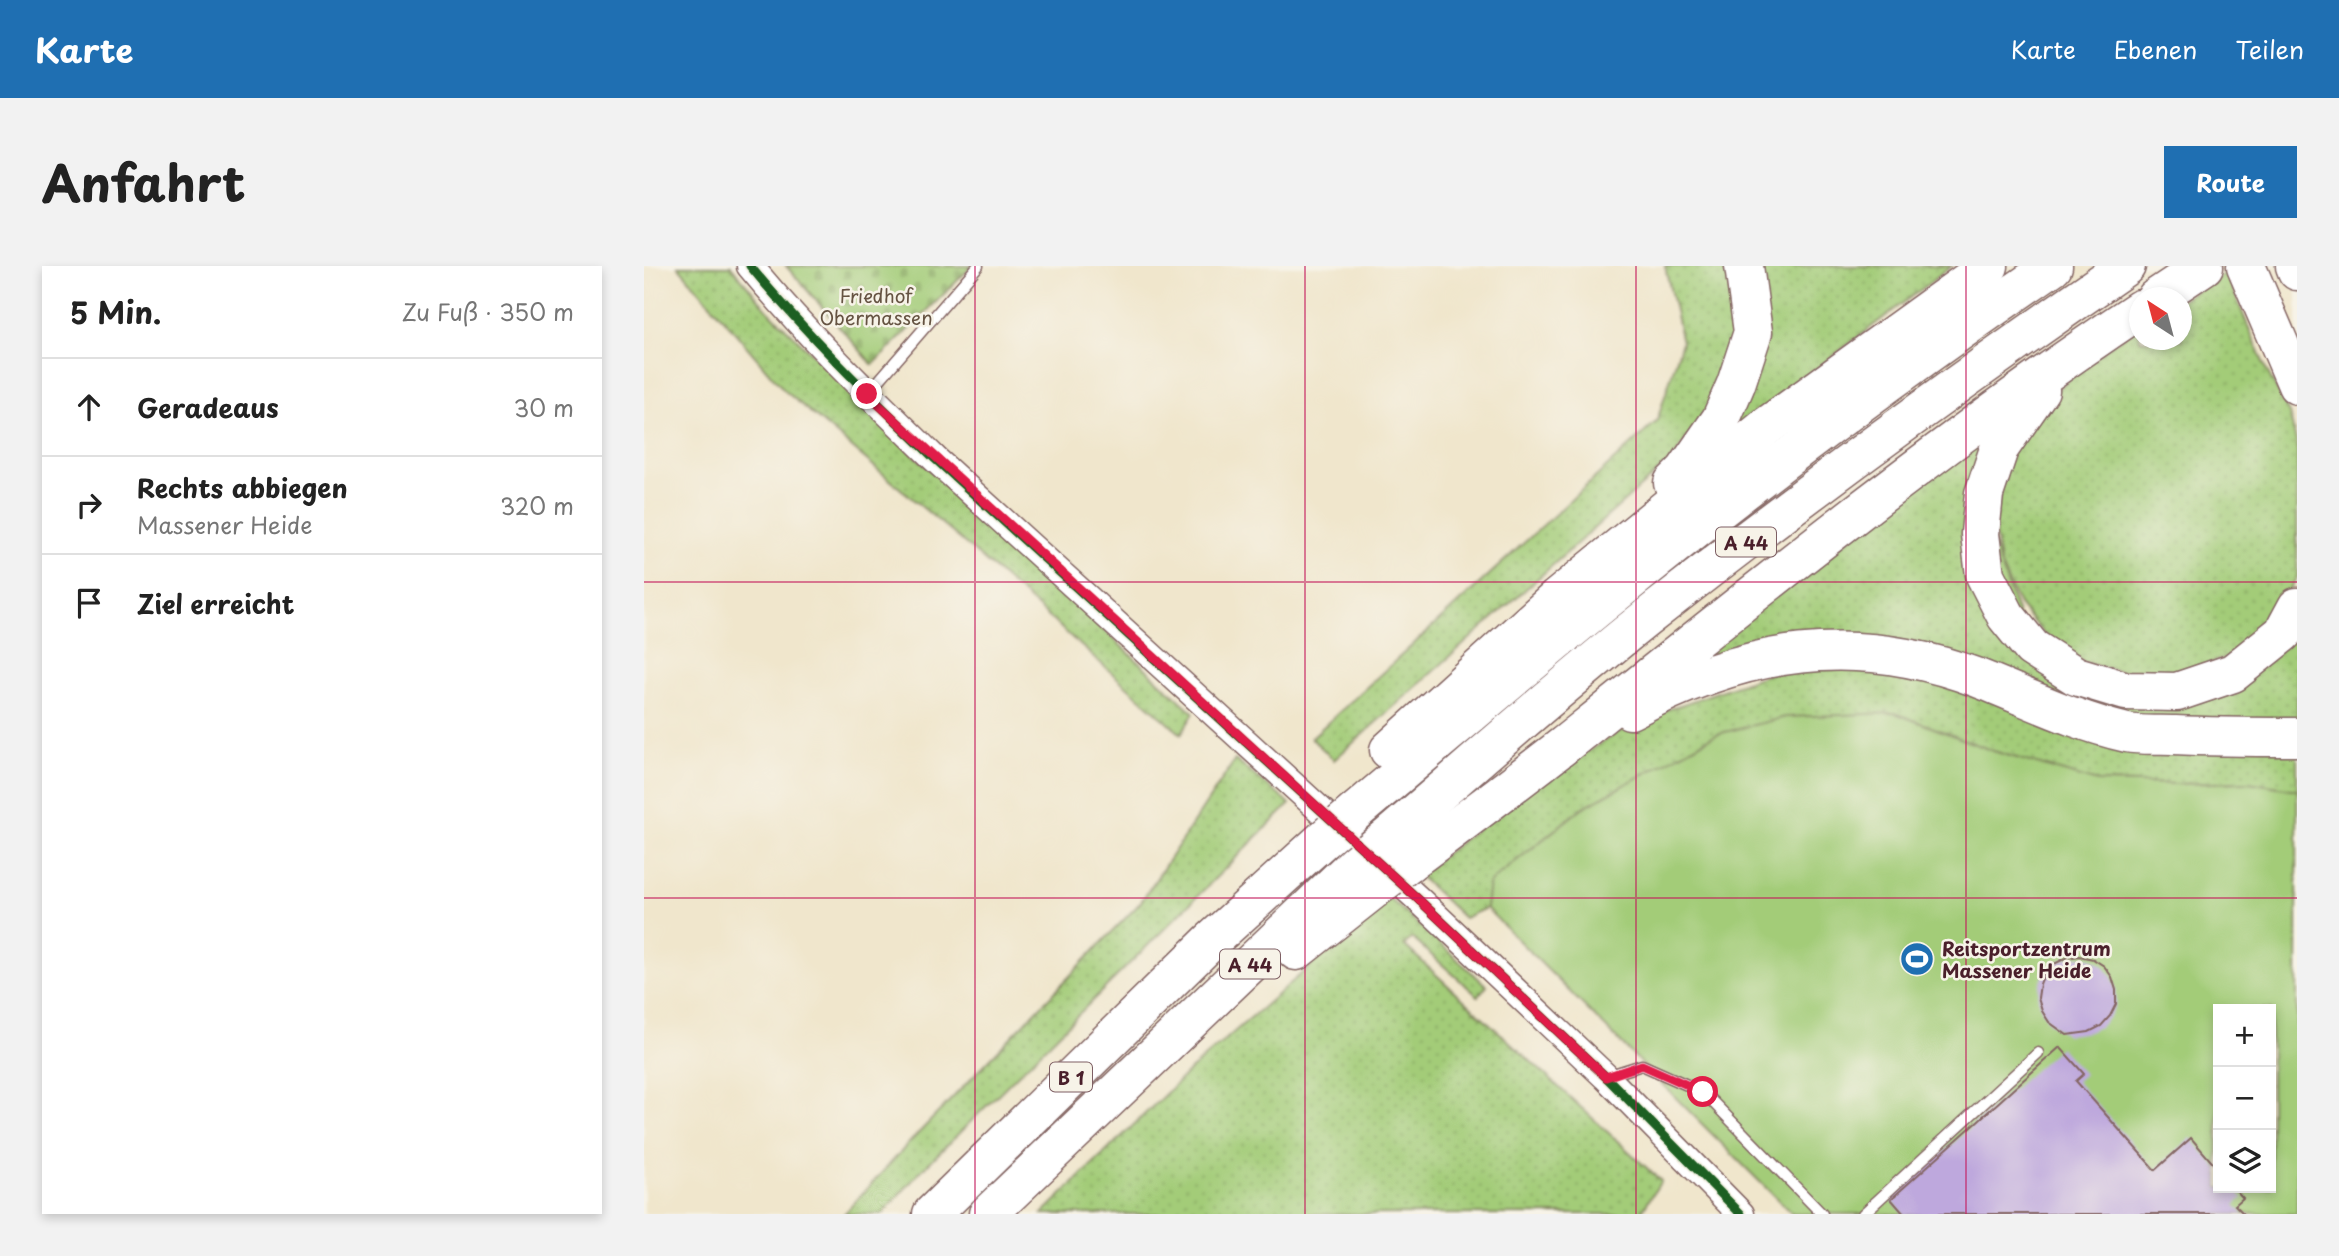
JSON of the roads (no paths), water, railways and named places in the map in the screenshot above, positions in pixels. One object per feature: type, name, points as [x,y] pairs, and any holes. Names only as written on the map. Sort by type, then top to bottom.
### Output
[{"type":"highway","points":[[1346,805],[1685,471],[1721,419],[1753,332],[1744,266]]},
{"type":"highway","points":[[1557,598],[1767,426],[1989,266]]},
{"type":"highway","name":"A 44","points":[[1211,941],[1346,805],[1786,459],[2053,266]]},
{"type":"highway","name":"A 44","points":[[1145,1063],[1395,852],[1644,621],[1811,492],[1989,360],[2126,266]]},
{"type":"highway","points":[[2172,287],[2204,266]]},
{"type":"highway","points":[[2246,266],[2297,385]]},
{"type":"highway","points":[[1561,747],[1925,461],[2129,316]]},
{"type":"highway","points":[[2108,330],[2039,391],[1999,449],[1984,494],[1980,534],[1985,575],[2006,616],[2032,648],[2076,676],[2126,691],[2177,692],[2233,673],[2283,633],[2297,607]]},
{"type":"highway","points":[[1395,852],[1561,747],[1660,694],[1723,669],[1785,653],[1847,650],[1919,660],[1976,677],[2072,718],[2129,733],[2297,737]]},
{"type":"highway","name":"B 1","points":[[932,1214],[1211,941]]},
{"type":"highway","name":"B 1","points":[[988,1214],[1145,1063]]},
{"type":"street","points":[[750,266],[867,394],[1418,899],[1606,1077],[1741,1214]]},
{"type":"lane","points":[[867,394],[978,266]]},
{"type":"lane","points":[[1863,1214],[2038,1053]]},
{"type":"lane","points":[[1606,1077],[1642,1065],[1703,1092],[1822,1214]]},
{"type":"place","name":"Reitsportzentrum Massener Heide","points":[[1917,959]]},
{"type":"park label","name":"Friedhof Obermassen","points":[[876,306]]}]
